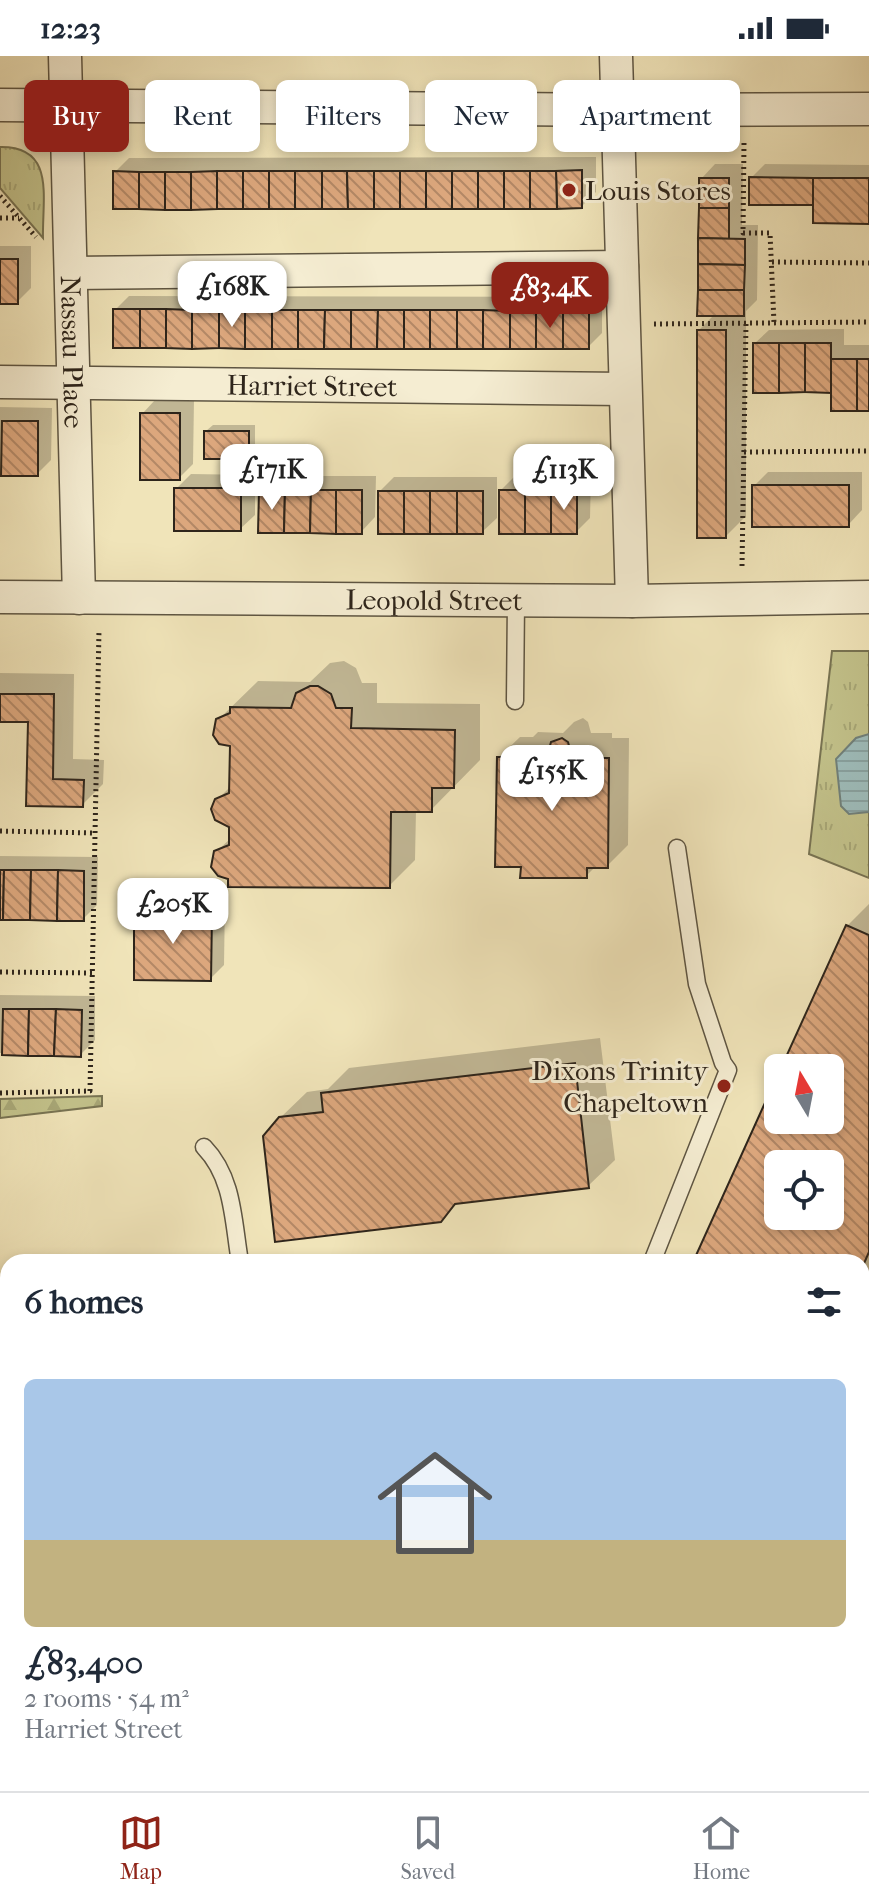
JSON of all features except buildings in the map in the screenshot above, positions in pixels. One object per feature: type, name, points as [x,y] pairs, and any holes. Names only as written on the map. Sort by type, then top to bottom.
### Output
[{"type":"street","name":"Nassau Place","points":[[65,56],[65,80]]},
{"type":"street","points":[[616,56],[616,80]]},
{"type":"street","points":[[0,105],[24,105]]},
{"type":"street","points":[[129,106],[553,109]]},
{"type":"street","points":[[740,110],[869,109]]},
{"type":"street","name":"Nassau Place","points":[[68,152],[75,383],[89,598]]},
{"type":"street","points":[[618,152],[632,601]]},
{"type":"street","points":[[72,273],[622,267]]},
{"type":"street","name":"Harriet Street","points":[[0,382],[625,389]]},
{"type":"street","name":"Leopold Street","points":[[0,597],[632,601],[869,597]]},
{"type":"lane","points":[[515,701],[516,600]]},
{"type":"lane","points":[[655,1254],[728,1070],[697,984],[677,848]]},
{"type":"lane","points":[[204,1147],[218,1161],[226,1177],[239,1254]]},
{"type":"path","points":[[745,110],[743,233],[770,233],[774,323]]},
{"type":"path","points":[[0,218],[19,218]]},
{"type":"path","points":[[772,262],[869,263]]},
{"type":"path","points":[[624,324],[869,322]]},
{"type":"path","points":[[741,599],[746,323]]},
{"type":"path","points":[[744,452],[869,451]]},
{"type":"path","points":[[0,1093],[90,1091],[95,833],[89,598]]},
{"type":"path","points":[[0,831],[95,833]]},
{"type":"path","points":[[0,972],[92,973]]},
{"type":"green space","points":[[0,147],[18,149],[30,155],[42,177],[43,238],[0,188]]},
{"type":"green space","points":[[832,651],[869,651],[869,878],[809,854]]},
{"type":"green space","points":[[102,1096],[102,1106],[0,1118],[0,1099]]},
{"type":"water","points":[[869,734],[869,812],[849,814],[841,806],[836,759],[856,738]]},
{"type":"place","name":"Louis Stores","points":[[569,190]]},
{"type":"place","name":"Dixons Trinity Chapeltown","points":[[724,1086]]}]
